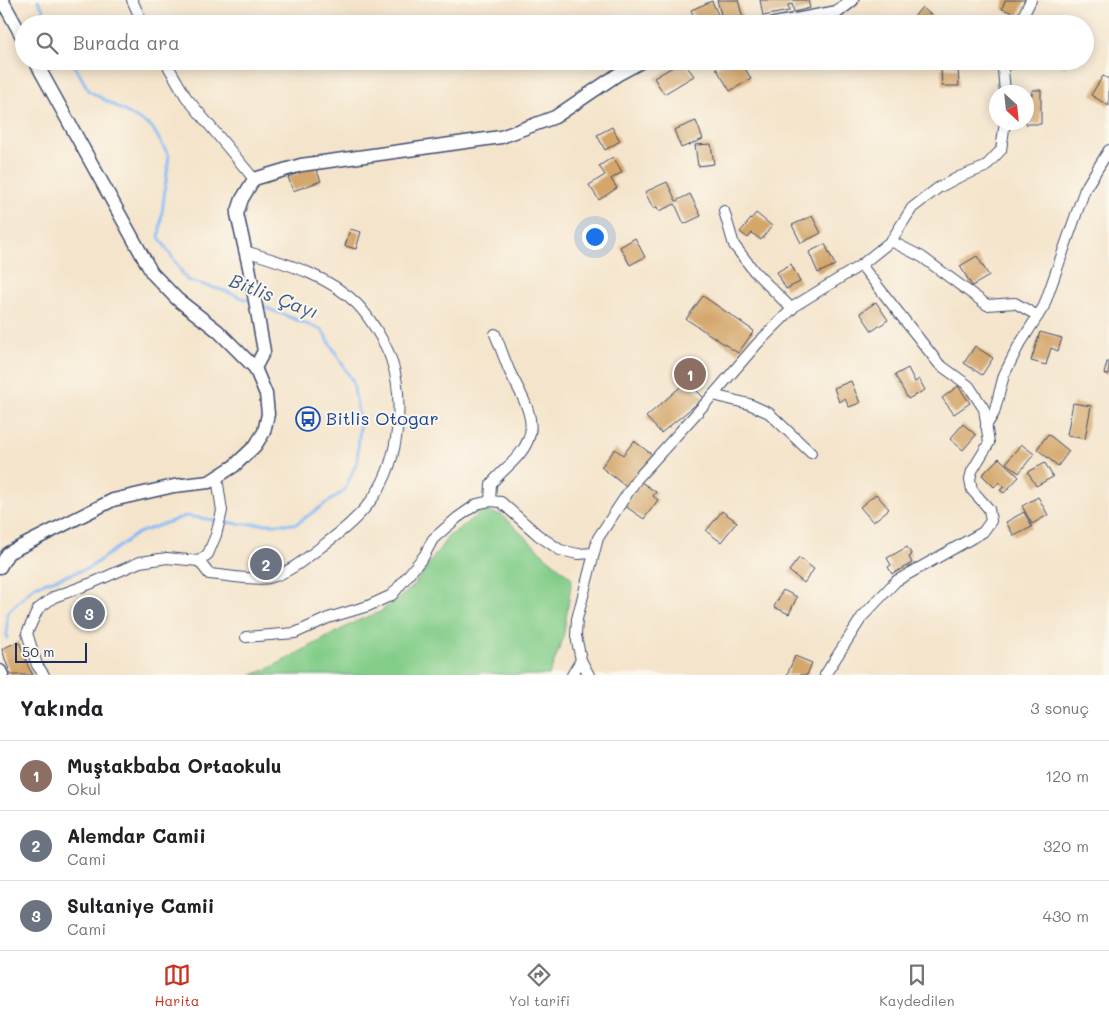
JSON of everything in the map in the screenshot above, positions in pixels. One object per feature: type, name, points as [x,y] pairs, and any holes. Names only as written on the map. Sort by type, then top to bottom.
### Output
[{"type":"main road","points":[[2,0],[15,24]]},
{"type":"main road","points":[[821,15],[837,12],[852,0]]},
{"type":"main road","points":[[0,567],[8,553],[113,500],[174,486],[208,482],[234,466],[255,446],[264,432],[268,414],[266,394],[255,368],[218,331],[178,299],[152,274],[40,70]]},
{"type":"main road","points":[[255,368],[264,351],[249,267],[237,214],[242,198],[254,179],[301,165],[501,137],[555,117],[625,70]]},
{"type":"main road","points":[[0,671],[2,675]]},
{"type":"street","points":[[132,0],[139,15]]},
{"type":"street","points":[[1024,15],[1031,0]]},
{"type":"street","points":[[170,70],[186,97],[254,179]]},
{"type":"street","points":[[1003,70],[1004,85]]},
{"type":"street","points":[[589,675],[581,660],[576,636],[577,619],[598,538],[637,479],[713,396],[757,344],[792,309],[861,265],[891,241],[912,208],[938,188],[985,167],[1001,150],[1005,130]]},
{"type":"street","points":[[986,426],[994,413],[1004,375],[1018,347],[1044,306],[1085,189],[1109,150]]},
{"type":"street","points":[[724,211],[734,245],[754,272],[792,309]]},
{"type":"street","points":[[891,241],[922,257],[987,304],[1015,303],[1038,316]]},
{"type":"street","points":[[199,561],[208,574],[248,578],[268,578],[292,569],[348,527],[375,495],[390,468],[397,430],[398,390],[391,359],[372,324],[358,305],[334,285],[282,262],[245,251]]},
{"type":"street","points":[[825,675],[862,617],[896,581],[983,532],[991,521],[989,509],[972,490],[970,479],[972,471],[989,443],[984,409],[969,386],[939,364],[861,265]]},
{"type":"street","points":[[490,501],[491,484],[517,457],[529,439],[530,428],[528,407],[509,370],[495,334]]},
{"type":"street","points":[[713,396],[748,404],[769,413],[811,453]]},
{"type":"street","points":[[44,675],[37,664],[27,633],[38,609],[54,597],[140,562],[167,558],[199,561],[208,554],[216,535],[222,511],[217,476]]},
{"type":"street","points":[[246,637],[296,633],[328,618],[368,606],[392,595],[424,556],[433,539],[477,504],[490,501],[501,502],[538,535],[560,550],[578,554],[594,553]]},
{"type":"street","points":[[572,675],[581,660]]},
{"type":"green space","points":[[482,511],[502,515],[545,556],[572,578],[563,639],[549,675],[508,675],[481,672],[475,675],[252,675],[270,668],[357,621],[380,612],[412,588],[448,537]]},
{"type":"building","points":[[717,0],[738,0],[742,15],[721,15]]},
{"type":"building","points":[[760,0],[808,0],[810,8],[794,12],[792,4],[788,5],[789,11],[763,15]]},
{"type":"building","points":[[1005,0],[1025,0],[1019,15],[1002,9]]},
{"type":"building","points":[[712,1],[718,15],[693,15],[691,10]]},
{"type":"building","points":[[922,7],[931,15],[915,15]]},
{"type":"building","points":[[668,70],[690,70],[694,76],[664,94],[654,78]]},
{"type":"building","points":[[717,70],[746,70],[751,79],[730,91]]},
{"type":"building","points":[[941,70],[958,70],[959,86],[942,86]]},
{"type":"building","points":[[1103,76],[1109,79],[1109,106],[1091,95]]},
{"type":"building","points":[[1034,90],[1041,90],[1041,124],[1034,124]]},
{"type":"building","points":[[696,121],[703,139],[681,148],[674,130]]},
{"type":"building","points":[[612,127],[620,141],[605,150],[597,135]]},
{"type":"building","points":[[711,144],[714,164],[698,166],[695,145]]},
{"type":"building","points":[[613,157],[622,172],[611,179],[617,188],[599,200],[589,185],[605,175],[599,166]]},
{"type":"building","points":[[315,166],[321,181],[293,191],[288,177]]},
{"type":"building","points":[[667,182],[676,201],[690,194],[701,216],[684,224],[675,204],[659,211],[657,207],[653,208],[645,192]]},
{"type":"building","points":[[756,213],[772,226],[761,240],[752,233],[748,238],[740,232]]},
{"type":"building","points":[[812,216],[821,233],[801,243],[792,225]]},
{"type":"building","points":[[350,229],[361,232],[356,249],[345,246]]},
{"type":"building","points":[[635,238],[645,257],[630,265],[620,247]]},
{"type":"building","points":[[825,244],[835,265],[818,273],[809,252]]},
{"type":"building","points":[[977,256],[989,276],[972,286],[960,266]]},
{"type":"building","points":[[791,264],[800,282],[786,289],[777,272]]},
{"type":"building","points":[[703,296],[754,331],[738,353],[686,319]]},
{"type":"building","points":[[876,302],[888,320],[872,331],[860,313]]},
{"type":"building","points":[[1040,332],[1062,338],[1058,351],[1051,348],[1046,365],[1031,361]]},
{"type":"building","points":[[975,346],[993,358],[982,375],[964,363]]},
{"type":"building","points":[[1107,362],[1109,362],[1109,375],[1104,374]]},
{"type":"building","points":[[908,368],[915,382],[919,379],[925,390],[908,399],[895,375]]},
{"type":"building","points":[[687,381],[704,398],[661,433],[646,417]]},
{"type":"building","points":[[851,381],[860,403],[849,407],[845,399],[839,402],[834,388]]},
{"type":"building","points":[[958,386],[970,403],[954,414],[942,398]]},
{"type":"building","points":[[1073,403],[1091,406],[1085,439],[1067,435]]},
{"type":"building","points":[[963,424],[976,435],[963,450],[950,439]]},
{"type":"building","points":[[1048,434],[1069,451],[1058,466],[1037,449]]},
{"type":"building","points":[[634,441],[654,456],[629,489],[601,467],[615,449],[623,455]]},
{"type":"building","points":[[1021,444],[1034,454],[1019,473],[1006,463]]},
{"type":"building","points":[[999,458],[1019,477],[1004,493],[1000,490],[1004,487],[999,482],[994,487],[982,475]]},
{"type":"building","points":[[1045,463],[1053,477],[1036,486],[1028,472]]},
{"type":"building","points":[[641,482],[656,492],[653,496],[658,500],[644,519],[625,506]]},
{"type":"building","points":[[876,494],[889,509],[873,522],[860,507]]},
{"type":"building","points":[[1038,497],[1048,515],[1032,524],[1022,506]]},
{"type":"building","points":[[722,511],[737,522],[721,542],[706,531]]},
{"type":"building","points":[[1024,512],[1032,527],[1014,536],[1006,522]]},
{"type":"building","points":[[907,547],[912,555],[909,557],[912,563],[892,574],[888,567],[891,565],[887,558]]},
{"type":"building","points":[[279,557],[280,570],[252,571],[252,558]]},
{"type":"building","points":[[799,558],[814,569],[804,583],[789,571]]},
{"type":"building","points":[[783,590],[797,597],[789,614],[774,607]]},
{"type":"building","points":[[100,601],[104,618],[78,624],[74,608]]},
{"type":"building","points":[[19,641],[33,675],[11,675],[2,649]]},
{"type":"building","points":[[795,656],[812,663],[807,675],[787,675]]},
{"type":"waterway","name":"Bitlis Çayı","points":[[38,0],[46,15]]},
{"type":"waterway","name":"Bitlis Çayı","points":[[77,70],[89,91],[152,127],[169,156],[159,237],[187,280],[251,301]]},
{"type":"waterway","name":"Bitlis Çayı","points":[[7,638],[7,613],[35,586],[89,568],[138,533],[186,516],[240,524],[296,524],[344,491],[357,462],[360,425],[353,382],[322,330],[259,305]]},
{"type":"place","name":"Muştakbaba Ortaokulu","points":[[690,374]]},
{"type":"place","name":"Bitlis Otogar","points":[[308,419]]},
{"type":"place","name":"Alemdar Camii","points":[[266,564]]},
{"type":"place","name":"Sultaniye Camii","points":[[89,613]]}]
